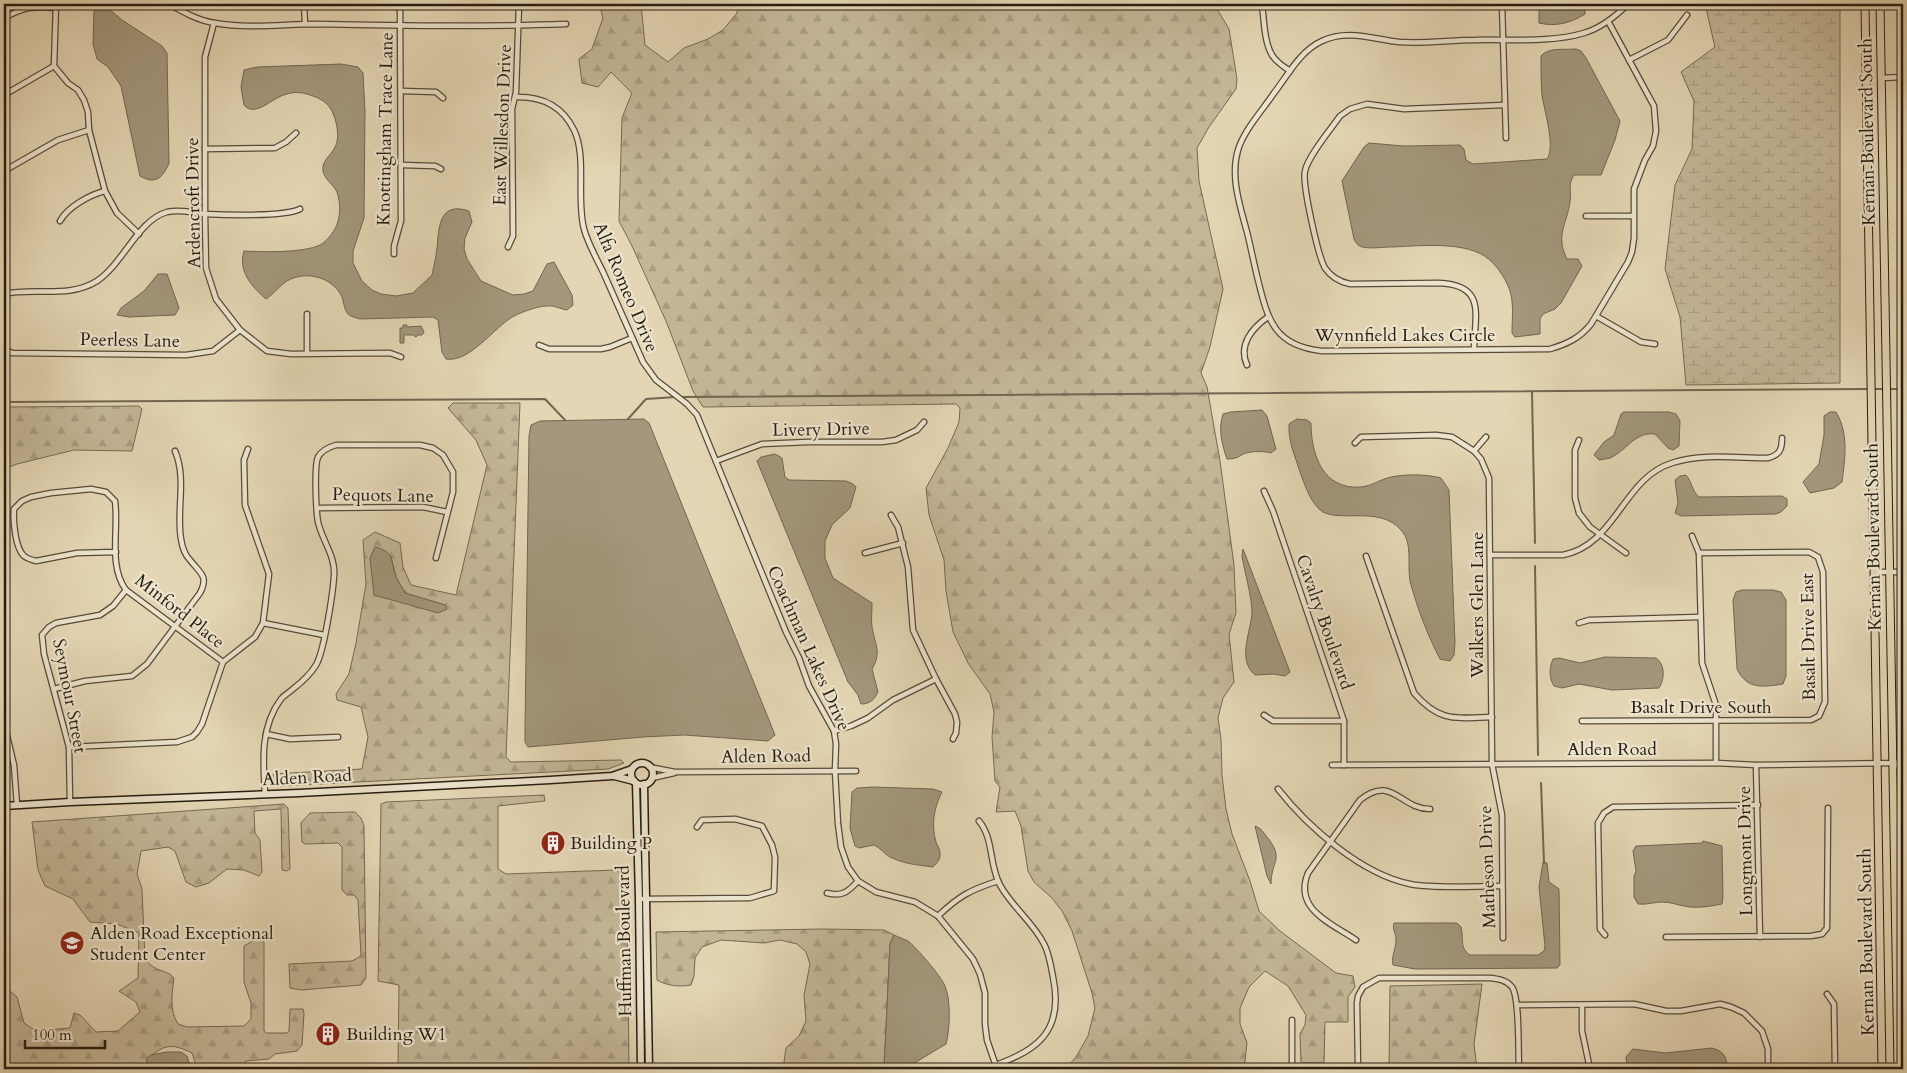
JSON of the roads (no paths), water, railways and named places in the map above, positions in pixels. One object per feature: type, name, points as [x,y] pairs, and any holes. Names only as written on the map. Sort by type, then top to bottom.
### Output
[{"type":"main road","name":"Kernan Boulevard South","points":[[1865,4],[1882,1069]]},
{"type":"main road","name":"Kernan Boulevard South","points":[[1880,4],[1898,1069]]},
{"type":"street","points":[[170,4],[214,23],[238,26],[305,24],[519,26],[566,24]]},
{"type":"street","points":[[304,4],[305,24]]},
{"type":"street","name":"Knottingham Trace Lane","points":[[394,254],[394,246],[401,221],[400,4]]},
{"type":"street","name":"East Willesdon Drive","points":[[508,247],[513,236],[512,109],[515,97],[519,4]]},
{"type":"street","points":[[1262,4],[1268,47],[1271,55],[1290,71]]},
{"type":"street","points":[[1502,4],[1506,138]]},
{"type":"street","name":"Wynnfield Lakes Circle","points":[[1608,22],[1654,106],[1656,126],[1653,146],[1645,160],[1634,189],[1634,238],[1630,258],[1596,316],[1581,335],[1570,342],[1539,350],[1315,350],[1303,347],[1276,330],[1268,317],[1236,188],[1236,162],[1238,150],[1244,136],[1290,71],[1311,47],[1322,40],[1335,36],[1352,35],[1405,42],[1503,40],[1575,35],[1608,22],[1628,4]]},
{"type":"street","points":[[4,18],[24,8],[56,6],[54,66],[68,83],[78,90],[84,100],[88,112],[89,130],[105,190],[117,213],[139,234]]},
{"type":"street","points":[[1629,60],[1668,40],[1686,15]]},
{"type":"street","name":"Ardencroft Drive","points":[[214,23],[205,57],[205,214],[206,268],[216,299],[240,330],[267,351],[291,354],[390,353],[401,357]]},
{"type":"street","points":[[4,95],[54,66]]},
{"type":"street","points":[[1881,78],[1903,77]]},
{"type":"street","points":[[401,91],[436,92],[443,98]]},
{"type":"street","name":"Alfa Romeo Drive","points":[[515,97],[530,96],[547,101],[561,113],[574,129],[579,140],[581,214],[584,228],[643,362],[652,376]]},
{"type":"street","points":[[1474,349],[1474,301],[1472,295],[1463,288],[1452,284],[1439,283],[1352,284],[1337,279],[1326,270],[1310,214],[1304,185],[1304,173],[1308,162],[1339,118],[1347,110],[1358,105],[1366,104],[1404,108],[1504,105]]},
{"type":"street","points":[[4,171],[58,140],[89,130]]},
{"type":"street","points":[[205,149],[274,148],[286,142],[296,133]]},
{"type":"street","points":[[402,166],[435,166],[441,169]]},
{"type":"street","points":[[60,221],[64,214],[105,190]]},
{"type":"street","points":[[4,294],[58,292],[80,289],[98,280],[114,265],[153,220],[165,213],[178,210],[205,214],[283,214],[300,209]]},
{"type":"street","points":[[1586,216],[1634,216]]},
{"type":"street","points":[[307,314],[307,353]]},
{"type":"street","points":[[1596,316],[1641,342],[1655,344]]},
{"type":"street","points":[[1247,365],[1244,353],[1247,339],[1252,331],[1268,317]]},
{"type":"street","name":"Peerless Lane","points":[[4,349],[12,353],[186,355],[213,351],[240,330]]},
{"type":"street","points":[[539,345],[549,349],[601,349],[632,338]]},
{"type":"street","name":"Coachman Lakes Drive","points":[[652,376],[695,412],[786,632],[799,658],[809,686],[834,731],[838,824],[841,848],[848,867],[858,881]]},
{"type":"street","name":"Livery Drive","points":[[716,461],[762,444],[882,442],[896,440],[917,430],[924,422]]},
{"type":"street","points":[[1355,443],[1361,437],[1436,434],[1452,437],[1474,450],[1486,437]]},
{"type":"street","points":[[1490,555],[1563,555],[1584,547],[1601,535],[1649,474],[1672,463],[1694,458],[1768,458],[1780,451],[1782,438]]},
{"type":"street","points":[[1579,440],[1575,450],[1575,498],[1577,509],[1584,522],[1626,553]]},
{"type":"street","points":[[265,794],[263,746],[273,713],[281,699],[307,678],[317,664],[324,635],[334,570],[318,521],[316,463],[319,455],[326,448],[336,445],[420,445],[433,448],[446,458],[451,467],[454,483],[436,558]]},
{"type":"street","points":[[68,747],[177,742],[192,737],[202,724],[223,662],[255,637],[263,623],[269,574],[245,504],[244,460],[248,449]]},
{"type":"street","name":"Walkers Glen Lane","points":[[1474,450],[1481,459],[1489,478],[1492,764]]},
{"type":"street","points":[[54,689],[85,681],[132,676],[147,664],[204,586],[202,572],[189,559],[181,538],[180,466],[175,451]]},
{"type":"street","name":"Minford Place","points":[[116,552],[77,553],[36,561],[24,555],[16,536],[14,509],[22,501],[38,496],[92,489],[106,492],[115,501],[116,552],[119,578],[126,590],[223,662]]},
{"type":"street","name":"Cavalry Boulevard","points":[[1264,491],[1273,511],[1344,721],[1344,765]]},
{"type":"street","name":"Pequots Lane","points":[[317,508],[422,507],[447,512]]},
{"type":"street","points":[[891,515],[898,527],[908,567],[913,630],[955,714],[957,722],[956,733],[953,739]]},
{"type":"street","points":[[1692,536],[1699,553],[1702,663],[1716,705],[1716,763]]},
{"type":"street","points":[[865,553],[903,543]]},
{"type":"street","name":"Basalt Drive East","points":[[1699,553],[1809,552],[1818,556],[1823,572],[1825,702],[1820,716]]},
{"type":"street","points":[[1366,556],[1414,693],[1437,714],[1452,718],[1492,717]]},
{"type":"street","points":[[1874,572],[1903,572]]},
{"type":"street","name":"Seymour Street","points":[[70,802],[68,747],[44,654],[42,640],[44,632],[56,623],[100,615],[113,606],[126,590]]},
{"type":"street","points":[[1579,623],[1589,620],[1700,617]]},
{"type":"street","points":[[263,623],[324,635]]},
{"type":"street","points":[[834,731],[868,718],[893,700],[936,679]]},
{"type":"street","points":[[1264,715],[1273,721],[1344,721]]},
{"type":"street","name":"Basalt Drive South","points":[[1582,721],[1811,720],[1820,716]]},
{"type":"street","points":[[4,723],[14,765],[17,805]]},
{"type":"street","points":[[266,734],[290,739],[338,737]]},
{"type":"street","points":[[1893,764],[1903,762]]},
{"type":"street","points":[[642,763],[649,767],[652,770],[652,778],[649,782],[644,784],[635,782],[631,776],[634,766],[642,763]]},
{"type":"street","name":"Matheson Drive","points":[[1492,764],[1502,816],[1503,938]]},
{"type":"street","points":[[1893,764],[1903,766]]},
{"type":"street","name":"Alden Road","points":[[1332,765],[1893,764]]},
{"type":"street","name":"Longmont Drive","points":[[1756,765],[1760,937]]},
{"type":"street","name":"Alden Road","points":[[649,767],[675,772],[856,771]]},
{"type":"street","name":"Alden Road","points":[[4,806],[612,776],[632,769]]},
{"type":"street","name":"Alden Road","points":[[652,778],[675,772]]},
{"type":"street","name":"Alden Road","points":[[612,776],[635,782]]},
{"type":"street","name":"Huffman Boulevard","points":[[635,782],[643,899],[649,1069]]},
{"type":"street","name":"Huffman Boulevard","points":[[641,1069],[644,784]]},
{"type":"street","points":[[1278,789],[1307,822],[1350,856],[1389,879],[1426,885],[1502,886]]},
{"type":"street","points":[[1356,940],[1309,906],[1304,892],[1304,884],[1308,874],[1360,800],[1376,790],[1386,790],[1423,809],[1430,809]]},
{"type":"street","points":[[1604,935],[1600,929],[1598,823],[1604,813],[1613,807],[1758,805]]},
{"type":"street","points":[[1666,937],[1760,937],[1822,934],[1827,928],[1828,808]]},
{"type":"street","points":[[643,899],[750,898],[774,891],[775,857],[772,845],[762,826],[735,819],[702,820],[697,827]]},
{"type":"street","points":[[979,821],[985,828],[998,881],[1005,894],[1045,944],[1056,991],[1051,1026],[1040,1041],[1027,1053],[996,1068],[985,1069]]},
{"type":"street","points":[[827,893],[838,896],[848,892],[858,881],[876,892],[915,902],[938,916],[973,959],[980,974],[985,993],[987,1040],[996,1068]]},
{"type":"street","points":[[938,916],[962,895],[977,887],[998,881]]},
{"type":"street","points":[[1358,1069],[1356,1003],[1363,987],[1379,978],[1499,979],[1508,983],[1516,995],[1519,1069]]},
{"type":"street","points":[[1827,994],[1834,1004],[1834,1069]]},
{"type":"street","points":[[1517,1005],[1634,1004],[1666,1011],[1681,1011],[1720,1004],[1731,1006],[1744,1013],[1762,1031],[1768,1048],[1768,1069]]},
{"type":"street","points":[[1582,1005],[1582,1031],[1590,1069]]},
{"type":"street","points":[[1292,1020],[1292,1069]]},
{"type":"waterway","points":[[681,397],[1868,389]]},
{"type":"waterway","points":[[1873,389],[1883,389]]},
{"type":"waterway","points":[[1888,389],[1903,389]]},
{"type":"waterway","points":[[1532,392],[1535,543]]},
{"type":"waterway","points":[[628,419],[646,399],[676,397]]},
{"type":"waterway","points":[[4,402],[545,399],[565,420]]},
{"type":"waterway","points":[[1535,566],[1538,755]]},
{"type":"waterway","points":[[1541,783],[1544,863]]},
{"type":"place","name":"Building P","points":[[553,843]]},
{"type":"place","name":"Alden Road Exceptional Student Center","points":[[72,943]]},
{"type":"place","name":"Building W1","points":[[328,1034]]}]
